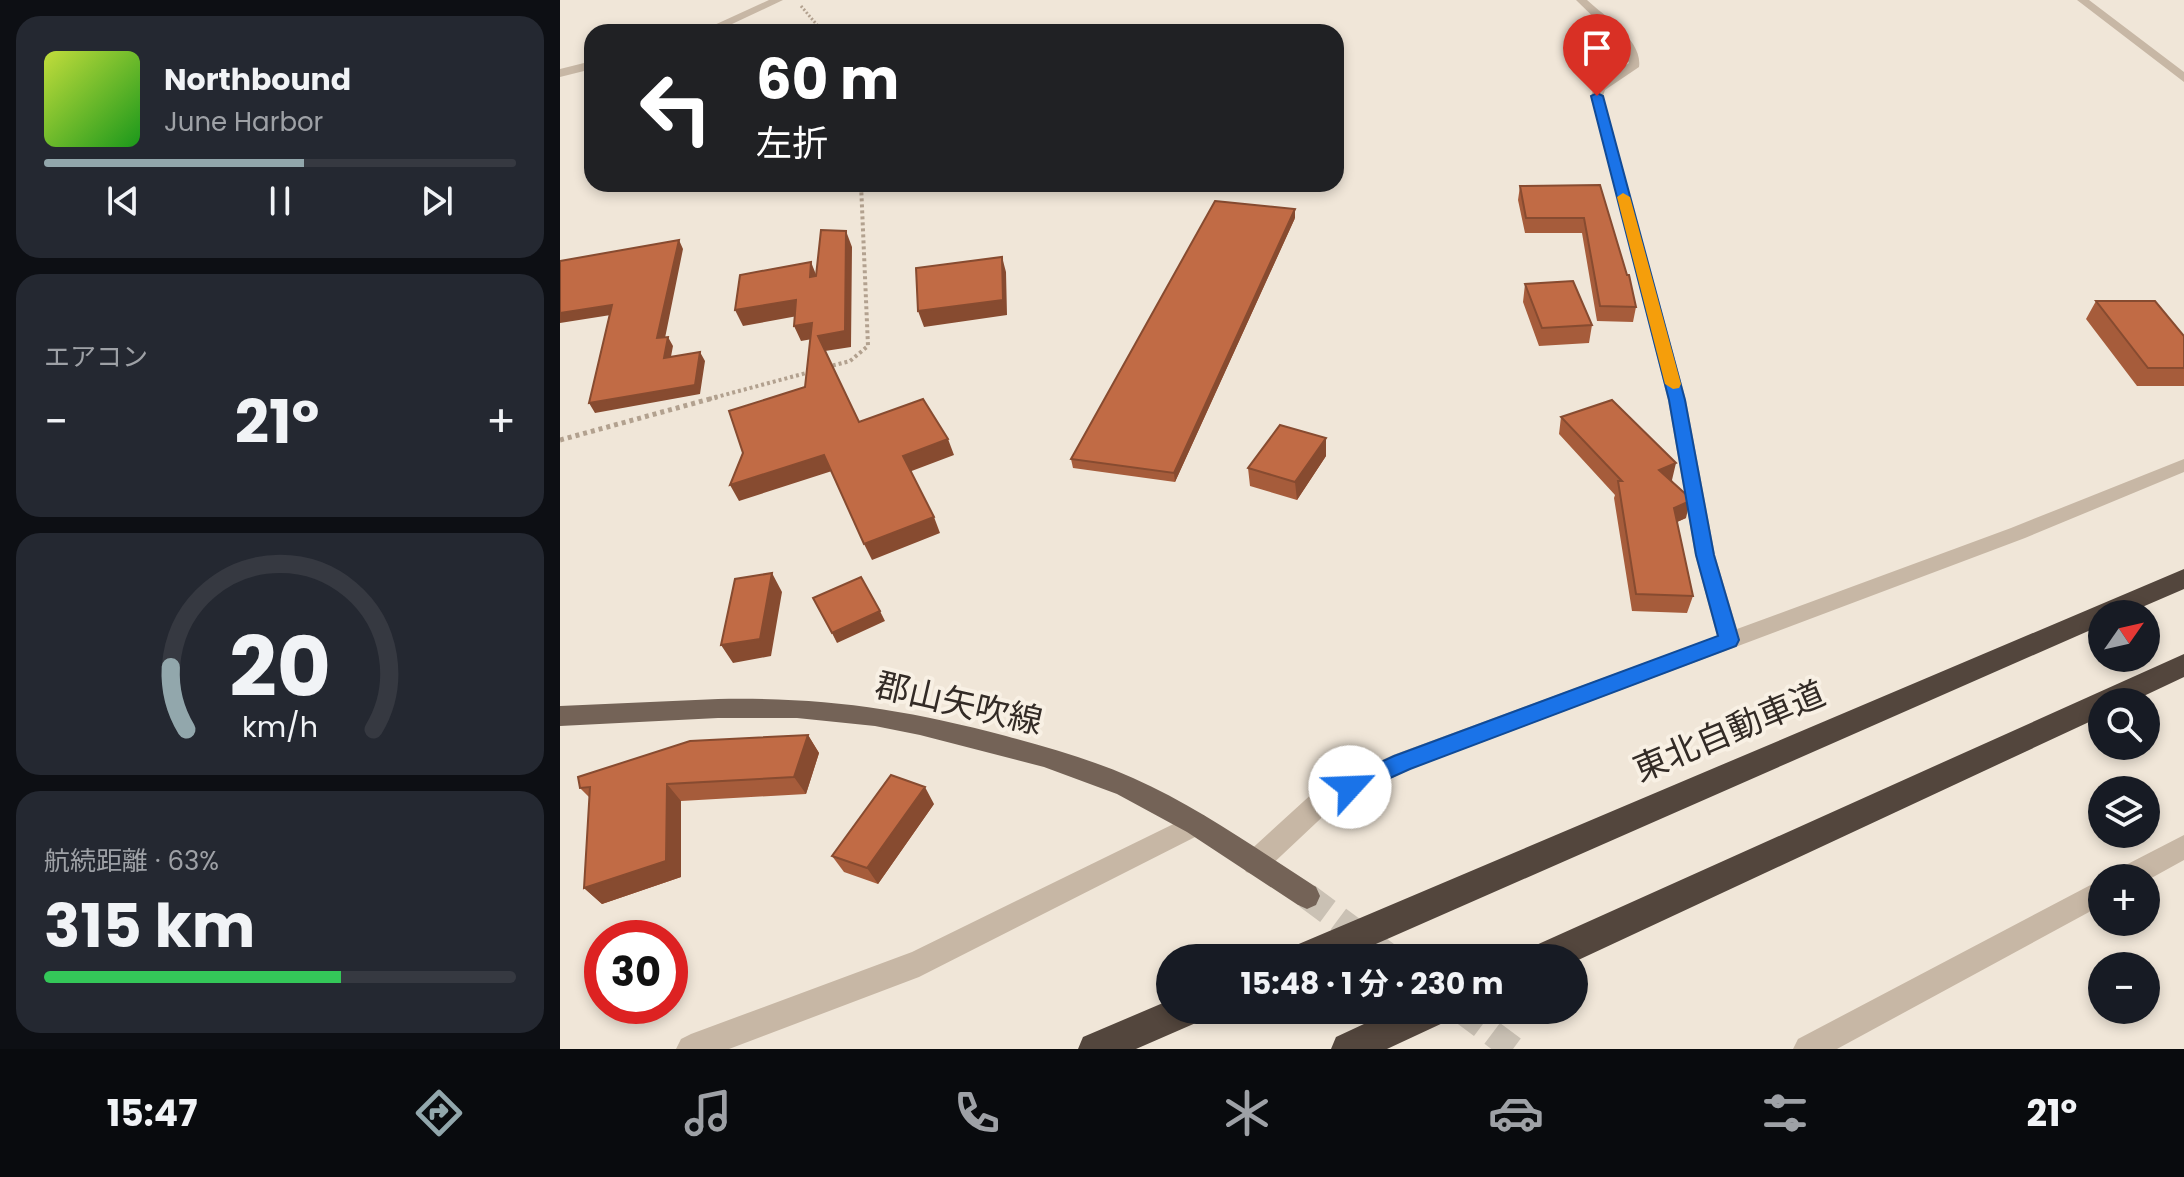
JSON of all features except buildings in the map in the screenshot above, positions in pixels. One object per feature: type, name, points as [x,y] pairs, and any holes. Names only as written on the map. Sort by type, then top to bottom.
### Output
[{"type":"highway","name":"東北自動車道","points":[[1338,944],[2184,578]]},
{"type":"highway","points":[[2134,688],[2184,665]]},
{"type":"highway","points":[[1576,944],[2088,709]]},
{"type":"highway","points":[[1095,1049],[1156,1023]]},
{"type":"highway","points":[[1348,1049],[1402,1024]]},
{"type":"main road","name":"郡山矢吹線","points":[[560,716],[719,708],[874,716],[1043,756],[1125,786],[1196,824],[1307,896]]},
{"type":"street","points":[[723,24],[778,0]]},
{"type":"street","points":[[1581,0],[1613,30],[1635,59],[1635,64],[1599,88],[1597,96],[1677,400],[1705,555],[1729,640]]},
{"type":"street","points":[[2082,0],[2184,78]]},
{"type":"street","points":[[560,73],[584,67]]},
{"type":"street","points":[[1255,863],[1324,799],[1402,762],[2018,533],[2184,465]]},
{"type":"street","points":[[691,1049],[919,963],[1196,824]]},
{"type":"street","points":[[2153,864],[2184,847]]},
{"type":"street","points":[[1808,1049],[2088,899]]},
{"type":"path","points":[[796,0],[816,24]]},
{"type":"path","points":[[560,440],[733,395],[858,356],[868,346],[861,192]]},
{"type":"tunnel","points":[[1307,896],[1372,944]]},
{"type":"tunnel","points":[[1480,1024],[1513,1049]]},
{"type":"slow traffic","points":[[1623,197],[1673,384]]},
{"type":"route","points":[[1350,787],[1402,762],[1729,640],[1705,555],[1677,400],[1597,96]]}]
